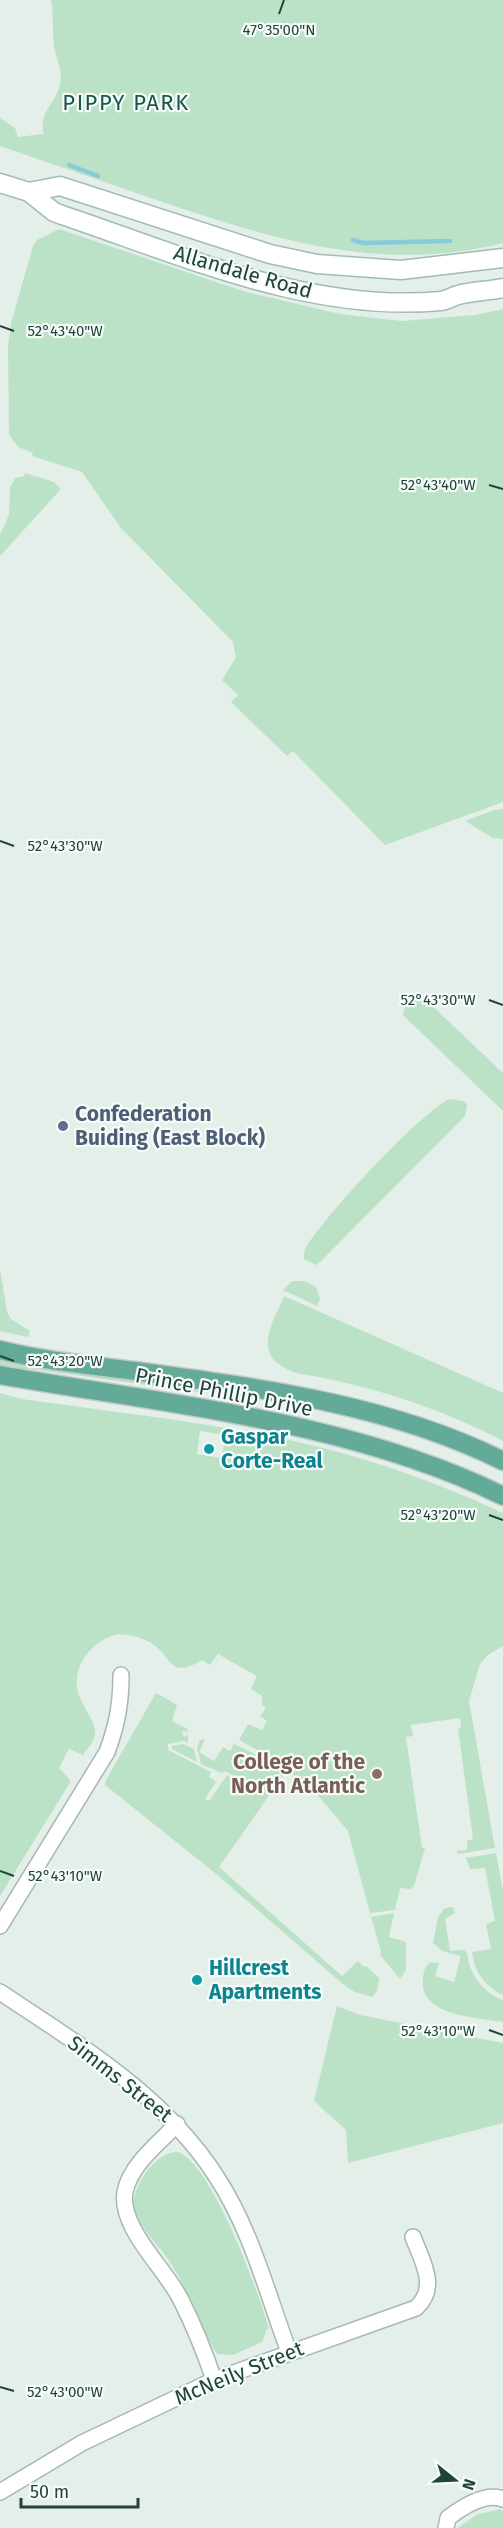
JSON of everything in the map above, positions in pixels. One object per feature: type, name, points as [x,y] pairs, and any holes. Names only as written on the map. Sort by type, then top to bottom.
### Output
[{"type":"main road","name":"Allandale Road","points":[[0,183],[29,192],[54,212],[264,282],[367,302],[445,300],[459,295],[503,288]]},
{"type":"main road","name":"Allandale Road","points":[[29,192],[60,186],[270,254],[317,264],[401,270],[503,258]]},
{"type":"main road","points":[[445,300],[455,307],[503,300]]},
{"type":"main road","name":"Prince Phillip Drive","points":[[0,1350],[232,1384],[396,1418],[464,1442],[503,1461]]},
{"type":"main road","name":"Prince Phillip Drive","points":[[0,1375],[208,1409],[324,1434],[422,1463],[503,1496]]},
{"type":"street","points":[[0,1926],[107,1752],[119,1714],[120,1675]]},
{"type":"street","name":"Simms Street","points":[[0,1992],[113,2068],[177,2124],[217,2176],[231,2201],[270,2296],[289,2352]]},
{"type":"street","points":[[177,2124],[135,2169],[125,2191],[124,2203],[132,2226],[181,2299],[204,2349],[214,2380]]},
{"type":"street","name":"McNeily Street","points":[[0,2492],[82,2443],[214,2380],[404,2313],[423,2301],[428,2293],[428,2283],[414,2237]]},
{"type":"street","points":[[446,2528],[448,2518],[463,2507],[484,2500],[503,2499]]},
{"type":"green space","points":[[51,0],[503,0],[503,243],[461,251],[419,255],[378,254],[298,242],[217,220],[0,146],[0,118],[15,128],[18,137],[44,134],[43,121],[59,88],[61,77],[54,47]]},
{"type":"green space","points":[[59,229],[246,292],[340,314],[402,321],[475,315],[503,309],[503,802],[385,845],[293,751],[287,756],[231,702],[238,695],[222,680],[236,657],[233,642],[121,528],[82,472],[32,456],[33,453],[18,447],[9,434],[8,347],[11,323],[33,246],[37,240]]},
{"type":"green space","points":[[25,473],[54,482],[61,489],[0,556],[0,535],[9,515],[10,488],[15,478],[24,476]]},
{"type":"green space","points":[[503,809],[503,839],[493,838],[465,821],[494,810]]},
{"type":"green space","points":[[415,996],[427,1001],[503,1073],[503,1111],[403,1015],[406,1001]]},
{"type":"green space","points":[[450,1099],[464,1101],[467,1105],[465,1116],[320,1262],[316,1265],[304,1259],[305,1249],[352,1190],[419,1122]]},
{"type":"green space","points":[[0,1269],[7,1312],[11,1319],[30,1331],[28,1337],[0,1331]]},
{"type":"green space","points":[[292,1281],[305,1281],[316,1287],[320,1299],[317,1306],[283,1290]]},
{"type":"green space","points":[[284,1296],[503,1393],[503,1441],[454,1418],[402,1399],[350,1384],[296,1373],[282,1366],[273,1359],[268,1341]]},
{"type":"green space","points":[[0,1353],[149,1380],[210,1394],[39,1370],[0,1368]]},
{"type":"green space","points":[[0,1393],[22,1399],[206,1425],[315,1446],[411,1475],[503,1513],[503,1646],[488,1655],[480,1664],[469,1701],[495,1848],[458,1854],[457,1851],[467,1850],[467,1841],[473,1839],[458,1729],[461,1728],[460,1718],[411,1725],[413,1736],[406,1737],[422,1848],[425,1848],[414,1886],[410,1889],[400,1888],[395,1910],[370,1913],[348,1831],[319,1797],[287,1770],[219,1867],[342,1976],[358,1961],[364,1967],[366,1966],[379,1978],[377,1991],[372,1997],[355,1992],[344,1985],[215,1873],[105,1785],[156,1693],[177,1705],[172,1721],[188,1729],[187,1733],[184,1730],[182,1733],[184,1737],[188,1735],[188,1743],[183,1741],[168,1744],[168,1750],[211,1772],[209,1777],[216,1782],[205,1799],[209,1801],[227,1775],[232,1778],[230,1781],[237,1786],[241,1780],[225,1771],[222,1773],[201,1764],[197,1748],[200,1740],[205,1739],[199,1752],[214,1761],[223,1747],[230,1751],[234,1744],[257,1755],[259,1751],[239,1740],[248,1724],[262,1730],[267,1721],[260,1716],[266,1708],[262,1705],[262,1696],[251,1689],[257,1676],[218,1654],[210,1665],[202,1660],[184,1668],[178,1668],[150,1642],[133,1636],[121,1634],[111,1636],[94,1646],[82,1661],[77,1688],[93,1723],[94,1738],[83,1755],[69,1749],[59,1768],[71,1781],[0,1896]],"holes":[[[200,1431],[225,1435],[222,1458],[197,1454]]]},
{"type":"green space","points":[[183,1744],[194,1749],[197,1762],[172,1749],[172,1746]]},
{"type":"green space","points":[[496,1853],[503,1890],[503,1995],[491,1988],[482,1978],[473,1959],[472,1952],[491,1949],[486,1924],[495,1921],[485,1868],[470,1869],[466,1858]]},
{"type":"green space","points":[[453,1907],[455,1913],[445,1919],[450,1951],[464,1950],[477,1980],[491,1994],[503,2000],[503,2022],[467,2017],[441,2009],[431,2002],[425,1993],[424,1973],[431,1962],[439,1963],[435,1976],[454,1982],[461,1956],[442,1951],[433,1943],[438,1917],[445,1908]]},
{"type":"green space","points":[[394,1913],[389,1937],[406,1942],[406,1970],[400,1979],[380,1955],[371,1917]]},
{"type":"green space","points":[[337,2006],[360,2015],[503,2043],[503,2123],[348,2163],[346,2130],[314,2101]]},
{"type":"green space","points":[[178,2152],[191,2162],[219,2204],[245,2260],[269,2329],[262,2342],[233,2355],[217,2354],[175,2270],[138,2219],[135,2211],[134,2196],[148,2170],[162,2157]]},
{"type":"green space","points":[[500,2509],[503,2512],[503,2528],[458,2528],[476,2515]]},
{"type":"waterway","points":[[69,165],[98,176]]},
{"type":"waterway","points":[[353,240],[363,243],[450,241]]},
{"type":"place","name":"Confederation Buiding (East Block)","points":[[63,1126]]},
{"type":"place","name":"Gaspar Corte-Real","points":[[209,1449]]},
{"type":"place","name":"College of the North Atlantic","points":[[377,1774]]},
{"type":"place","name":"Hillcrest Apartments","points":[[197,1980]]},
{"type":"district","name":"PIPPY PARK","points":[[126,102]]}]
